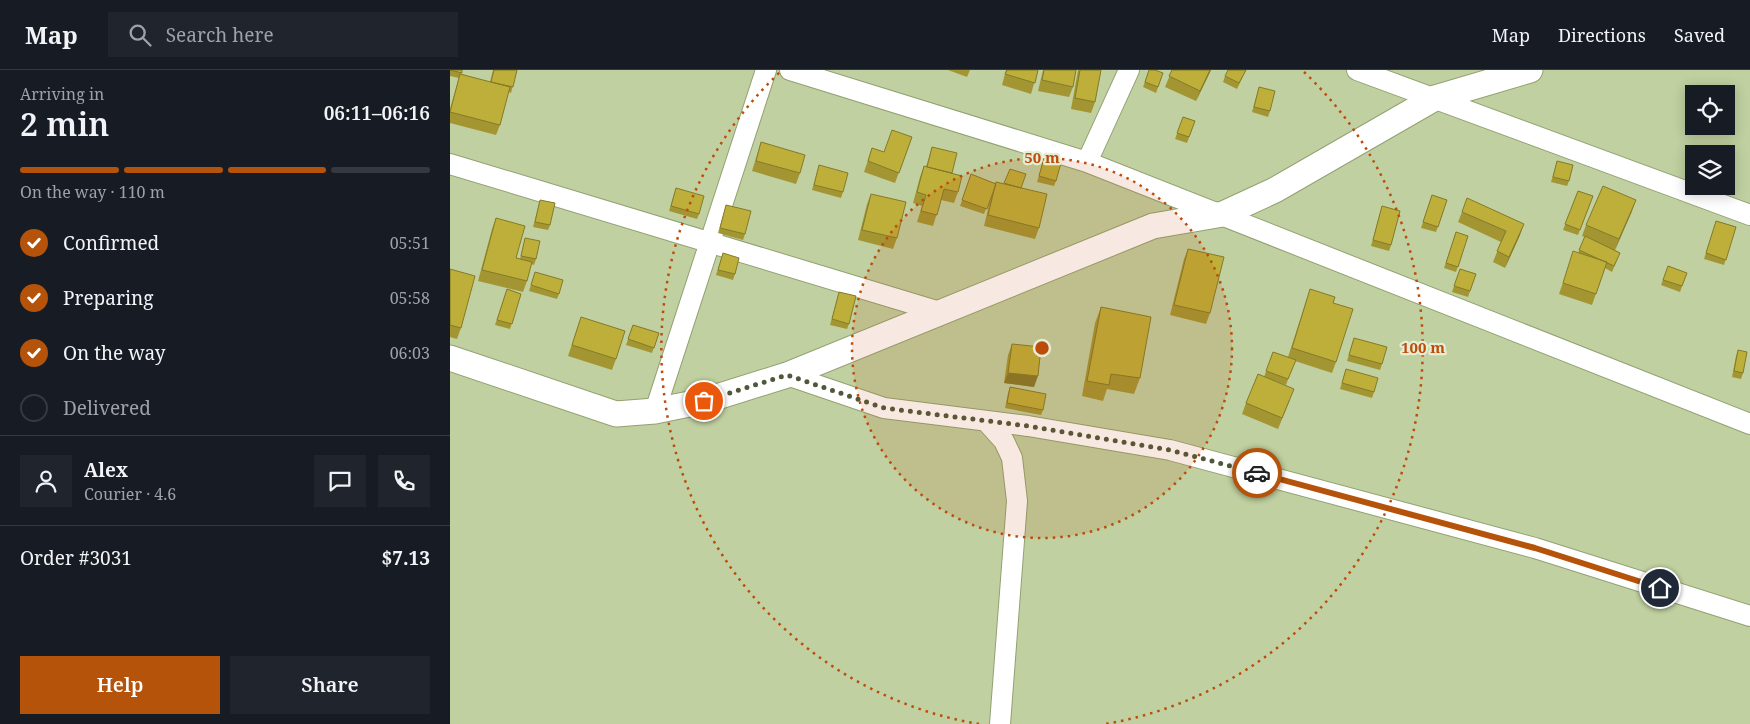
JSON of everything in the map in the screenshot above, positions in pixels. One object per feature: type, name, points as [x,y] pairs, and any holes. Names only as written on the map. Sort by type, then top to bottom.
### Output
[{"type":"street","points":[[655,411],[766,70]]},
{"type":"street","points":[[790,70],[1088,162],[1750,424]]},
{"type":"street","points":[[1088,162],[1129,70]]},
{"type":"street","points":[[1357,70],[1750,215]]},
{"type":"street","points":[[450,358],[616,414],[655,411],[704,401],[787,375],[1153,226],[1223,214],[1275,190],[1435,98],[1530,70]]},
{"type":"street","points":[[450,164],[940,312]]},
{"type":"street","points":[[787,375],[884,408],[986,421],[1170,450],[1535,548],[1750,616]]},
{"type":"street","points":[[986,421],[1004,441],[1012,458],[1017,501],[1000,724]]},
{"type":"building","points":[[450,70],[462,70],[462,73]]},
{"type":"building","points":[[494,70],[517,70],[513,87],[491,82]]},
{"type":"building","points":[[1007,70],[1038,70],[1035,83],[1005,74]]},
{"type":"building","points":[[1044,70],[1076,70],[1073,87],[1042,80]]},
{"type":"building","points":[[1080,70],[1101,70],[1095,102],[1075,98]]},
{"type":"building","points":[[1149,70],[1163,73],[1158,87],[1145,82]]},
{"type":"building","points":[[1172,70],[1210,70],[1200,91],[1169,76]]},
{"type":"building","points":[[1228,70],[1246,70],[1239,83],[1225,76]]},
{"type":"building","points":[[460,74],[510,87],[500,125],[450,112]]},
{"type":"building","points":[[1259,87],[1275,91],[1270,111],[1254,107]]},
{"type":"building","points":[[1183,117],[1195,121],[1189,137],[1177,133]]},
{"type":"building","points":[[892,130],[912,137],[899,173],[868,161],[872,148],[884,152]]},
{"type":"building","points":[[761,142],[805,155],[800,173],[756,161]]},
{"type":"building","points":[[932,147],[957,153],[952,173],[927,167]]},
{"type":"building","points":[[1044,158],[1061,163],[1056,181],[1039,176]]},
{"type":"building","points":[[1557,161],[1573,165],[1569,181],[1553,177]]},
{"type":"building","points":[[819,165],[848,173],[843,192],[814,185]]},
{"type":"building","points":[[924,166],[962,176],[958,192],[944,189],[937,215],[921,211],[926,195],[917,192]]},
{"type":"building","points":[[1010,169],[1026,174],[1021,188],[1004,183]]},
{"type":"building","points":[[971,174],[996,184],[987,209],[962,200]]},
{"type":"building","points":[[996,182],[1047,194],[1039,228],[988,215]]},
{"type":"building","points":[[1603,186],[1636,200],[1619,239],[1586,225]]},
{"type":"building","points":[[676,188],[704,196],[699,214],[671,206]]},
{"type":"building","points":[[1578,191],[1593,196],[1580,230],[1565,224]]},
{"type":"building","points":[[871,194],[906,202],[897,238],[862,230]]},
{"type":"building","points":[[1432,195],[1447,200],[1438,227],[1423,222]]},
{"type":"building","points":[[1467,198],[1524,224],[1509,257],[1497,251],[1506,231],[1462,212]]},
{"type":"building","points":[[540,200],[555,203],[550,225],[535,222]]},
{"type":"building","points":[[726,205],[751,211],[745,234],[720,228]]},
{"type":"building","points":[[1382,206],[1400,211],[1391,245],[1373,240]]},
{"type":"building","points":[[496,218],[525,226],[516,258],[532,262],[527,281],[482,270]]},
{"type":"building","points":[[1716,221],[1736,227],[1726,260],[1706,253]]},
{"type":"building","points":[[1456,232],[1468,236],[1458,267],[1446,263]]},
{"type":"building","points":[[1585,236],[1620,253],[1614,266],[1579,250]]},
{"type":"building","points":[[525,238],[540,241],[536,259],[521,256]]},
{"type":"building","points":[[1188,249],[1224,257],[1210,313],[1174,305]]},
{"type":"building","points":[[1573,251],[1607,262],[1596,294],[1563,283]]},
{"type":"building","points":[[723,253],[739,258],[735,274],[718,270]]},
{"type":"building","points":[[1668,266],[1687,273],[1682,286],[1663,280]]},
{"type":"building","points":[[450,269],[475,276],[461,328],[450,325]]},
{"type":"building","points":[[1460,269],[1476,274],[1470,291],[1454,286]]},
{"type":"building","points":[[535,272],[563,280],[559,294],[531,285]]},
{"type":"building","points":[[507,289],[521,294],[512,324],[497,320]]},
{"type":"building","points":[[1310,289],[1335,297],[1333,303],[1353,309],[1336,362],[1292,348]]},
{"type":"building","points":[[839,292],[856,296],[849,324],[832,319]]},
{"type":"building","points":[[1101,307],[1151,317],[1140,378],[1111,374],[1109,385],[1087,381]]},
{"type":"building","points":[[581,317],[625,331],[616,359],[572,345]]},
{"type":"building","points":[[633,325],[659,333],[654,348],[628,339]]},
{"type":"building","points":[[1354,338],[1387,347],[1382,364],[1349,355]]},
{"type":"building","points":[[1012,344],[1041,347],[1038,376],[1008,373]]},
{"type":"building","points":[[1738,350],[1747,352],[1743,373],[1734,371]]},
{"type":"building","points":[[1273,352],[1296,360],[1288,379],[1266,371]]},
{"type":"building","points":[[1346,369],[1378,378],[1374,392],[1342,383]]},
{"type":"building","points":[[1258,374],[1294,389],[1282,418],[1246,403]]},
{"type":"building","points":[[1010,387],[1046,394],[1043,410],[1007,403]]},
{"type":"way so far","points":[[704,401],[787,375],[884,408],[1028,426],[1170,450],[1257,473]]},
{"type":"route","points":[[1257,473],[1535,548],[1660,588]]}]
